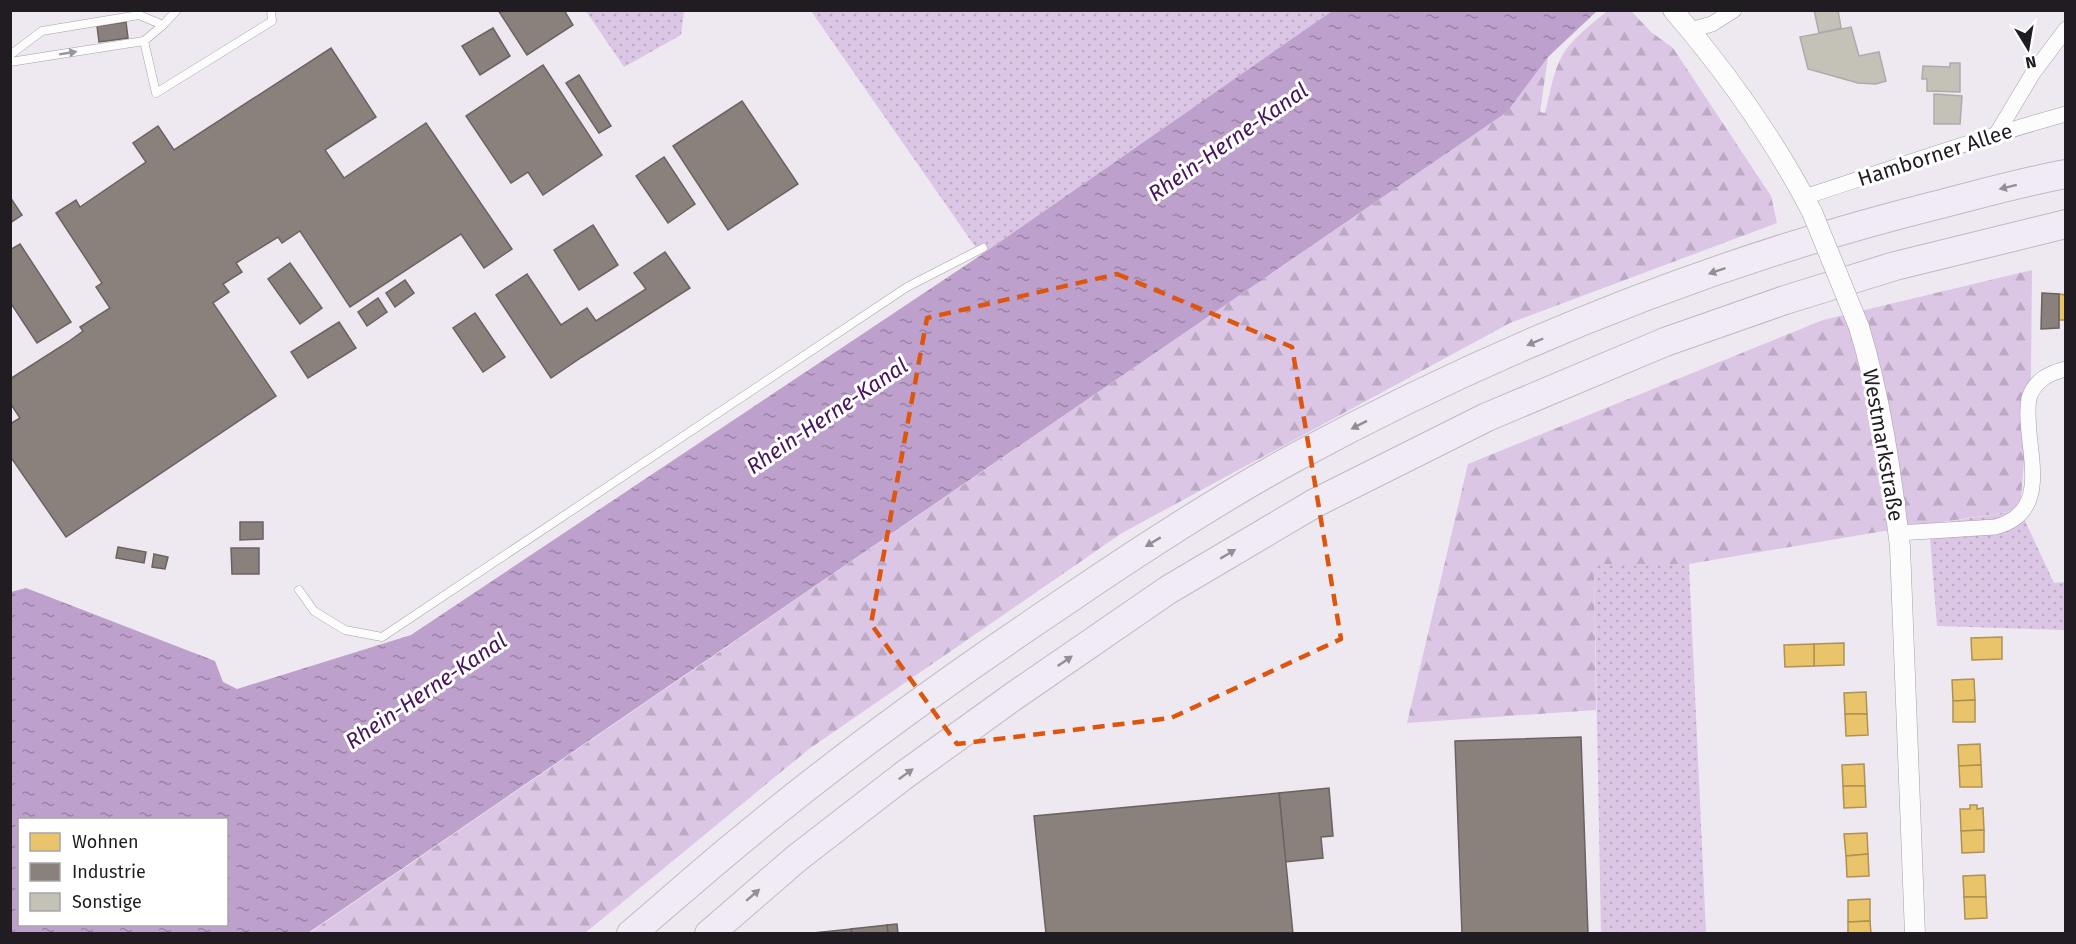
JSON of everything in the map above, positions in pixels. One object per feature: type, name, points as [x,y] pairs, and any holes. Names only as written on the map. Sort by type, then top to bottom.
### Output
[{"type":"highway","points":[[631,933],[752,830],[982,657],[1142,549],[1293,459],[1470,369],[1652,294],[1772,252],[1884,218],[2066,174]]},
{"type":"highway","points":[[709,933],[796,858],[903,776],[1014,696],[1168,590],[1315,503],[1487,417],[1665,342],[1785,300],[1895,266],[2066,224]]},
{"type":"street","name":"Westmarkstraße","points":[[1673,10],[1715,59],[1788,166],[1808,204],[1866,349],[1894,487],[1898,533],[1915,933]]},
{"type":"street","points":[[1690,30],[1712,24],[1734,10]]},
{"type":"street","points":[[1997,133],[2033,73],[2066,29]]},
{"type":"street","points":[[2046,57],[2066,55]]},
{"type":"street","name":"Hamborner Allee","points":[[1808,204],[1905,165],[1997,133],[2066,114]]},
{"type":"street","points":[[1898,533],[1995,527],[2007,524],[2019,517],[2027,507],[2031,491],[2028,404],[2031,393],[2035,385],[2044,377],[2066,369]]},
{"type":"lane","points":[[10,62],[144,41],[177,10]]},
{"type":"lane","points":[[144,41],[156,93],[272,21],[271,10]]},
{"type":"lane","points":[[10,55],[42,31],[139,15],[163,25]]},
{"type":"lane","points":[[299,590],[314,611],[345,630],[382,637],[907,287],[983,248]]},
{"type":"highlighted area","points":[[1117,274],[1292,347],[1341,639],[1171,718],[957,744],[871,624],[927,318]]},
{"type":"green space","points":[[586,11],[684,11],[681,35],[624,67]]},
{"type":"green space","points":[[811,11],[1332,11],[981,255]]},
{"type":"green space","points":[[1607,11],[1631,11],[1651,32],[1673,48],[1771,196],[1777,223],[1510,323],[1122,533],[809,749],[585,933],[308,934],[1507,112],[1548,57],[1540,112],[1545,113],[1554,75],[1563,54],[1578,36]]},
{"type":"green space","points":[[2032,270],[2031,374],[2020,510],[1689,564],[1594,564],[1596,710],[1407,723],[1468,464],[1823,320]]},
{"type":"green space","points":[[2020,510],[2054,583],[2065,582],[2065,630],[1937,626],[1929,525]]},
{"type":"green space","points":[[1594,564],[1689,564],[1706,933],[1601,933]]},
{"type":"water","name":"Rhein-Herne-Kanal","points":[[1332,11],[1597,11],[1548,57],[1507,112],[308,933],[11,933],[11,592],[26,588],[215,661],[223,682],[237,689],[411,635],[981,255]]},
{"type":"building: Wohnen","points":[[2059,294],[2066,295],[2066,320],[2059,320]]},
{"type":"building: Wohnen","points":[[2002,637],[2002,659],[1972,660],[1971,638]]},
{"type":"building: Wohnen","points":[[1844,643],[1844,665],[1814,666],[1814,644]]},
{"type":"building: Wohnen","points":[[1814,644],[1814,666],[1785,667],[1784,645]]},
{"type":"building: Wohnen","points":[[1974,679],[1975,700],[1953,701],[1952,680]]},
{"type":"building: Wohnen","points":[[1866,692],[1867,714],[1845,714],[1844,693]]},
{"type":"building: Wohnen","points":[[1975,700],[1975,722],[1953,722],[1953,701]]},
{"type":"building: Wohnen","points":[[1845,714],[1867,714],[1868,735],[1846,736]]},
{"type":"building: Wohnen","points":[[1980,744],[1981,765],[1959,766],[1958,745]]},
{"type":"building: Wohnen","points":[[1864,764],[1865,786],[1843,786],[1842,765]]},
{"type":"building: Wohnen","points":[[1981,765],[1982,787],[1960,787],[1959,766]]},
{"type":"building: Wohnen","points":[[1843,786],[1865,786],[1866,807],[1844,808]]},
{"type":"building: Wohnen","points":[[1970,805],[1977,805],[1977,809],[1983,808],[1984,830],[1961,831],[1960,809],[1970,809]]},
{"type":"building: Wohnen","points":[[1984,830],[1984,852],[1962,853],[1961,831]]},
{"type":"building: Wohnen","points":[[1867,833],[1868,854],[1846,856],[1844,834]]},
{"type":"building: Wohnen","points":[[1868,854],[1869,876],[1847,877],[1846,856]]},
{"type":"building: Wohnen","points":[[1985,875],[1986,897],[1964,897],[1963,876]]},
{"type":"building: Wohnen","points":[[1964,897],[1986,897],[1987,918],[1965,919]]},
{"type":"building: Wohnen","points":[[1870,899],[1870,921],[1848,922],[1848,900]]},
{"type":"building: Wohnen","points":[[1870,921],[1871,934],[1848,934],[1848,922]]},
{"type":"building: Industrie","points":[[498,10],[564,10],[573,25],[527,55]]},
{"type":"building: Industrie","points":[[126,22],[128,38],[99,42],[97,26]]},
{"type":"building: Industrie","points":[[493,28],[510,56],[480,75],[462,46]]},
{"type":"building: Industrie","points":[[331,48],[376,117],[325,150],[344,178],[426,123],[512,249],[484,268],[461,234],[350,307],[300,231],[282,243],[278,237],[236,263],[242,272],[223,284],[229,292],[213,303],[276,396],[66,537],[10,456],[10,424],[20,418],[10,403],[10,379],[68,342],[83,331],[80,327],[110,308],[96,287],[102,283],[56,213],[76,200],[80,207],[146,162],[133,143],[158,126],[174,150]]},
{"type":"building: Industrie","points":[[543,65],[602,155],[543,195],[528,172],[511,183],[466,116]]},
{"type":"building: Industrie","points":[[579,75],[611,126],[599,133],[566,83]]},
{"type":"building: Industrie","points":[[742,101],[798,184],[728,230],[673,146]]},
{"type":"building: Industrie","points":[[664,157],[695,204],[668,223],[636,176]]},
{"type":"building: Industrie","points":[[10,197],[22,215],[10,223]]},
{"type":"building: Industrie","points":[[593,225],[618,265],[579,290],[554,250]]},
{"type":"building: Industrie","points":[[20,244],[71,322],[37,343],[10,302],[10,250]]},
{"type":"building: Industrie","points":[[665,252],[690,288],[551,378],[496,295],[527,274],[561,325],[587,308],[596,321],[646,289],[634,273]]},
{"type":"building: Industrie","points":[[290,263],[322,308],[300,324],[268,279]]},
{"type":"building: Industrie","points":[[405,280],[414,293],[395,307],[386,293]]},
{"type":"building: Industrie","points":[[2042,293],[2059,294],[2059,328],[2041,329]]},
{"type":"building: Industrie","points":[[378,298],[387,312],[367,326],[358,312]]},
{"type":"building: Industrie","points":[[475,313],[505,357],[483,372],[453,328]]},
{"type":"building: Industrie","points":[[339,322],[356,348],[308,378],[291,352]]},
{"type":"building: Industrie","points":[[240,522],[263,522],[263,539],[240,540]]},
{"type":"building: Industrie","points":[[118,547],[146,552],[144,563],[116,558]]},
{"type":"building: Industrie","points":[[231,548],[259,548],[259,574],[232,574]]},
{"type":"building: Industrie","points":[[154,554],[168,557],[165,569],[152,567]]},
{"type":"building: Industrie","points":[[1581,737],[1588,934],[1462,934],[1455,741]]},
{"type":"building: Industrie","points":[[1329,788],[1333,836],[1321,837],[1323,858],[1285,862],[1279,793]]},
{"type":"building: Industrie","points":[[1279,793],[1293,934],[1046,934],[1034,816]]},
{"type":"building: Industrie","points":[[897,924],[898,934],[888,934],[887,925]]},
{"type":"building: Industrie","points":[[887,925],[888,934],[852,934],[851,929]]},
{"type":"building: Industrie","points":[[851,929],[852,934],[803,934]]},
{"type":"building: Sonstige","points":[[1814,10],[1838,10],[1841,28],[1819,33]]},
{"type":"building: Sonstige","points":[[1851,27],[1859,56],[1879,52],[1886,81],[1876,84],[1858,83],[1808,69],[1800,37]]},
{"type":"building: Sonstige","points":[[1950,63],[1960,63],[1960,92],[1927,91],[1927,79],[1922,79],[1923,66],[1950,67]]},
{"type":"building: Sonstige","points":[[1934,94],[1962,96],[1960,124],[1934,124]]}]
